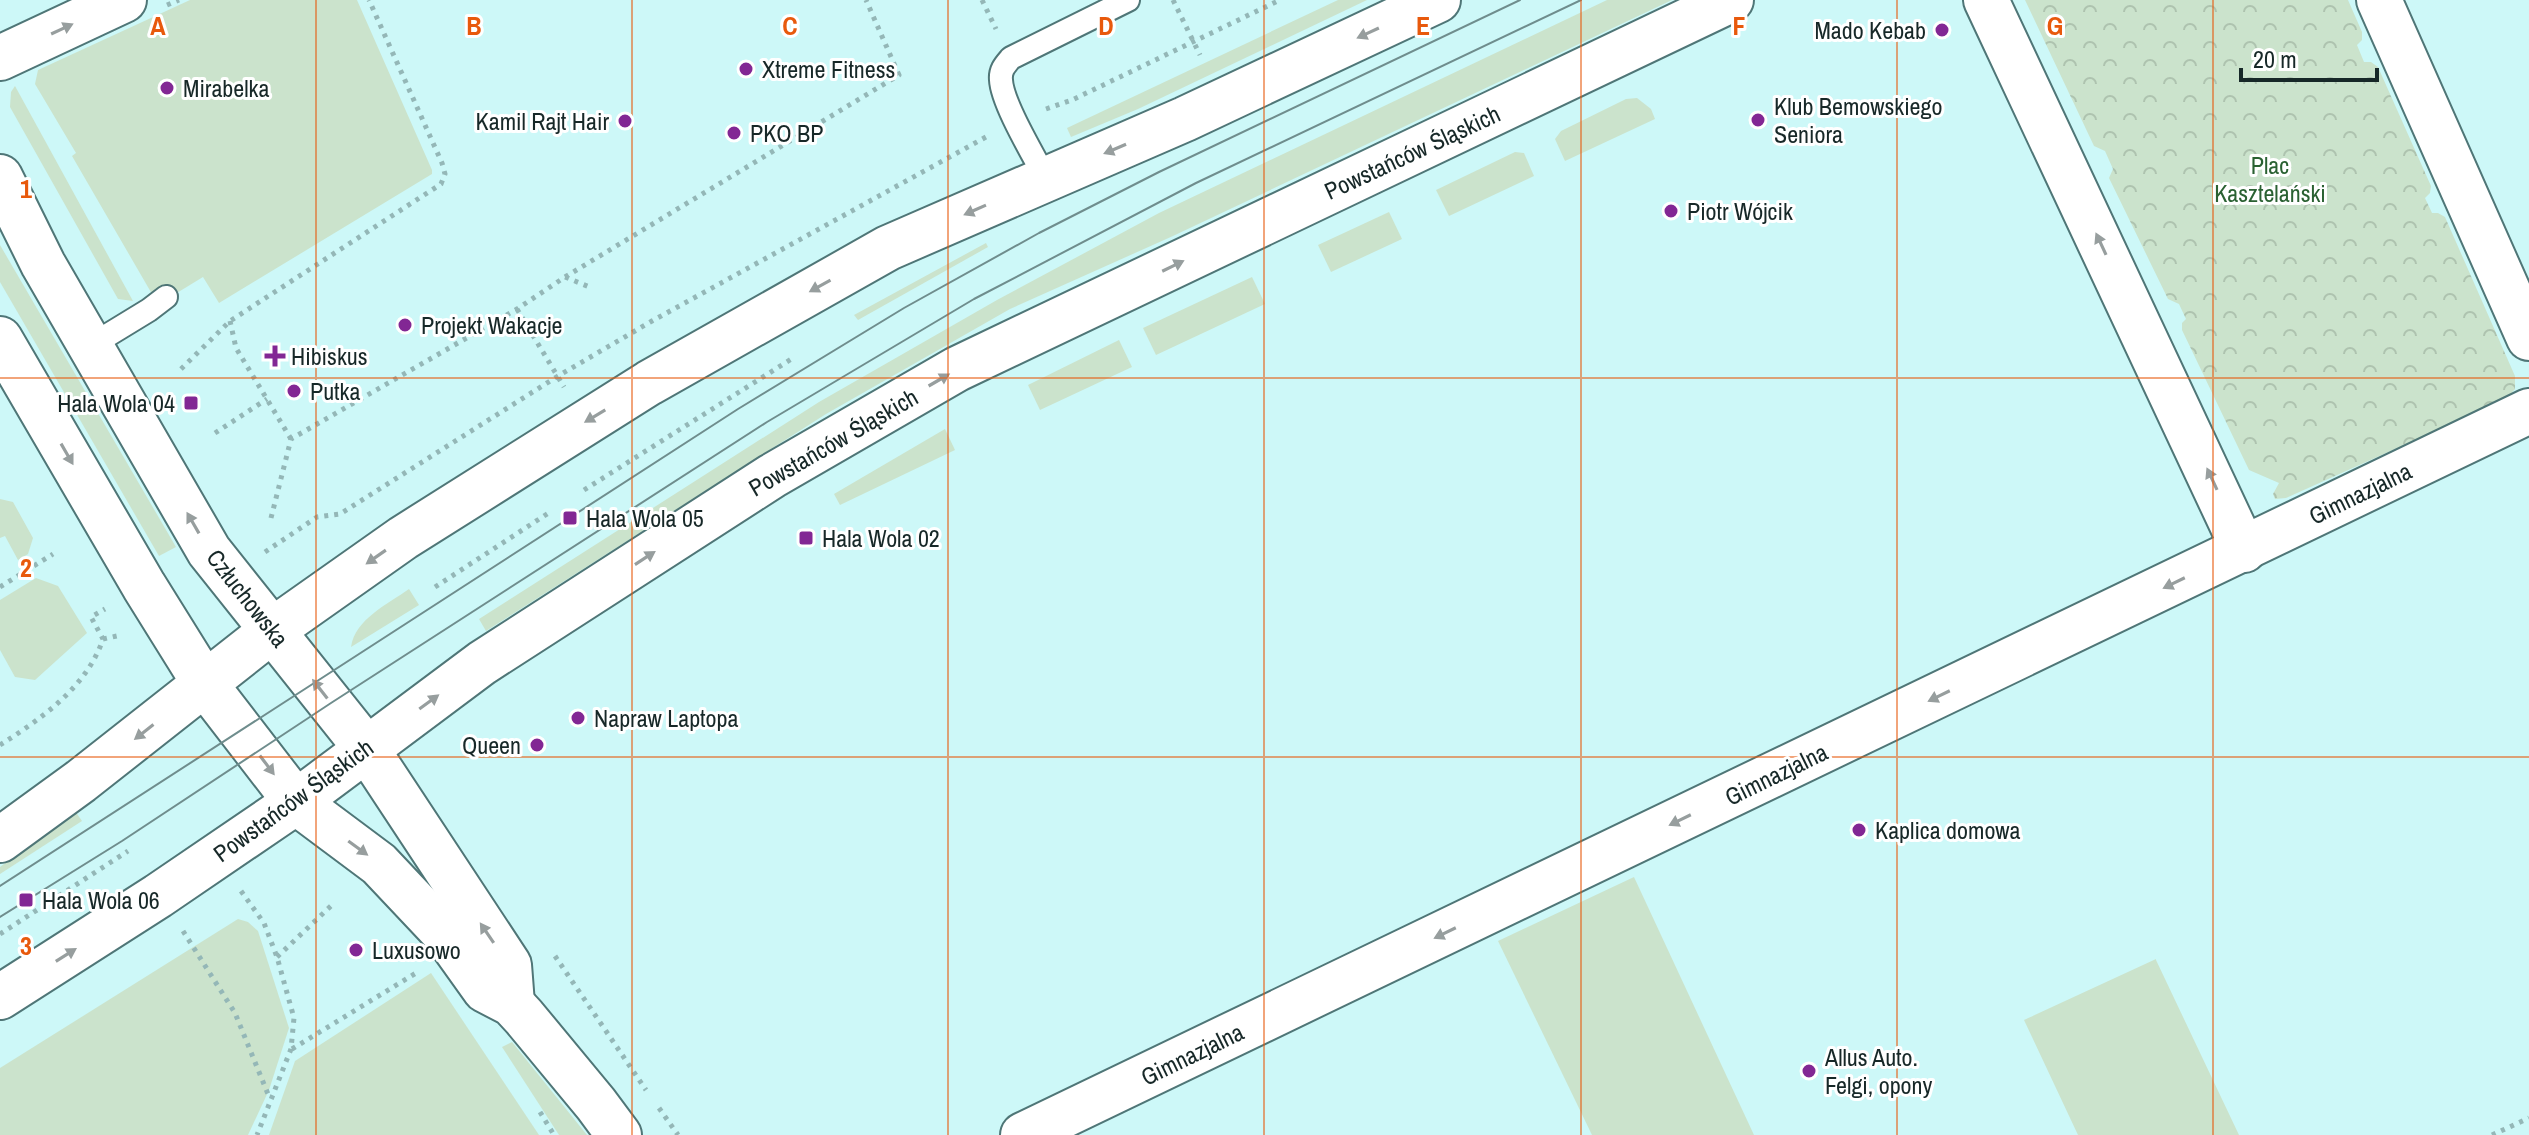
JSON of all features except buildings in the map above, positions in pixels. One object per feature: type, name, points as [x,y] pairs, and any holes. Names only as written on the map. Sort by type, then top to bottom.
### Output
[{"type":"street","points":[[0,58],[124,0]]},
{"type":"street","points":[[0,840],[81,781],[274,629],[403,538],[649,383],[888,248],[1185,119],[1438,0]]},
{"type":"street","name":"Powstańców Śląskich","points":[[0,997],[158,896],[296,802],[482,663],[772,476],[957,369],[1731,0]]},
{"type":"street","points":[[1986,0],[2244,550]]},
{"type":"street","points":[[2379,0],[2529,338]]},
{"type":"street","name":"Człuchowska","points":[[0,177],[43,264],[209,551],[366,748],[509,965],[512,1004]]},
{"type":"street","points":[[0,339],[205,684],[296,802],[379,864],[445,934],[485,990],[512,1004],[619,1135]]},
{"type":"street","name":"Gimnazjalna","points":[[1023,1135],[2529,411]]},
{"type":"lane","points":[[1046,179],[1004,95],[1000,79],[1003,67],[1011,58],[1128,0]]},
{"type":"lane","points":[[90,346],[166,297]]},
{"type":"path","points":[[181,369],[230,321],[441,184],[445,174],[442,163],[369,0]]},
{"type":"path","points":[[291,439],[517,309],[899,75],[866,0]]},
{"type":"path","points":[[1173,0],[1200,55]]},
{"type":"path","points":[[565,277],[592,288]]},
{"type":"path","points":[[517,309],[570,397]]},
{"type":"path","points":[[230,321],[236,348],[291,439],[271,518]]},
{"type":"path","points":[[584,490],[794,357]]},
{"type":"path","points":[[215,433],[267,399]]},
{"type":"path","points":[[428,577],[436,590],[550,512]]},
{"type":"path","points":[[0,587],[53,554]]},
{"type":"path","points":[[0,745],[70,693],[98,654],[103,639],[91,617],[110,607]]},
{"type":"path","points":[[0,934],[126,849],[136,862]]},
{"type":"path","points":[[239,887],[264,923],[294,1018],[291,1049],[257,1135]]},
{"type":"path","points":[[277,957],[334,903]]},
{"type":"path","points":[[179,926],[235,1013],[269,1090],[270,1100]]},
{"type":"path","points":[[554,955],[678,1135]]},
{"type":"path","points":[[291,1049],[422,969]]},
{"type":"path","points":[[539,1111],[554,1135]]},
{"type":"path","points":[[2492,1135],[2529,1118]]},
{"type":"green space","points":[[190,0],[357,0],[432,170],[432,174],[219,303],[203,277],[167,299],[152,294],[72,156],[76,153],[35,84],[38,70]]},
{"type":"green space","points":[[1338,0],[1367,0],[1138,109],[1071,137],[1067,128]]},
{"type":"green space","points":[[1607,0],[1672,0],[1173,236],[1010,309],[826,414],[486,631],[479,619],[819,402],[997,300],[1159,213]]},
{"type":"green space","name":"Plac Kasztelański","points":[[2025,0],[2348,0],[2362,32],[2362,40],[2357,45],[2364,62],[2378,67],[2431,186],[2425,198],[2432,213],[2445,217],[2515,376],[2515,389],[2508,397],[2484,409],[2286,498],[2275,499],[2273,494],[2279,483],[2249,470],[2182,330],[2186,319],[2179,304],[2168,299],[2109,178],[2113,169],[2105,151],[2094,146]]},
{"type":"green space","points":[[15,86],[133,301],[118,299],[10,107],[11,92]]},
{"type":"green space","points":[[1637,98],[1651,109],[1655,119],[1565,161],[1555,139],[1561,131],[1626,99]]},
{"type":"green space","points":[[1515,152],[1524,153],[1534,176],[1449,216],[1436,190]]},
{"type":"green space","points":[[1389,212],[1402,239],[1331,272],[1318,245]]},
{"type":"green space","points":[[986,243],[988,247],[858,320],[854,315]]},
{"type":"green space","points":[[0,245],[176,547],[159,556],[0,282]]},
{"type":"green space","points":[[1252,277],[1265,304],[1156,355],[1143,328]]},
{"type":"green space","points":[[1119,340],[1132,367],[1040,410],[1028,385]]},
{"type":"green space","points":[[945,429],[955,450],[840,505],[834,494]]},
{"type":"green space","points":[[0,499],[13,502],[33,538],[28,554],[18,560],[5,536],[0,538]]},
{"type":"green space","points":[[36,578],[58,586],[87,633],[35,680],[15,677],[0,650],[0,600]]},
{"type":"green space","points":[[409,589],[419,605],[351,647],[366,620]]},
{"type":"green space","points":[[75,811],[82,821],[0,874],[0,867]]},
{"type":"green space","points":[[1634,877],[1754,1135],[1592,1135],[1498,941]]},
{"type":"green space","points":[[238,919],[248,922],[258,931],[289,1028],[269,1090],[248,1135],[0,1135],[0,1068]]},
{"type":"green space","points":[[2156,959],[2239,1135],[2078,1135],[2024,1020]]},
{"type":"green space","points":[[431,973],[539,1135],[269,1135],[295,1061]]},
{"type":"green space","points":[[512,1042],[587,1135],[559,1135],[502,1047]]},
{"type":"tram line","points":[[0,886],[738,409],[904,308],[1039,233],[1159,172],[1520,0]]},
{"type":"tram line","points":[[0,917],[767,422],[974,299],[1196,183],[1581,0]]},
{"type":"place","name":"Mado Kebab","points":[[1942,30]]},
{"type":"place","name":"Xtreme Fitness","points":[[746,69]]},
{"type":"place","name":"Mirabelka","points":[[167,88]]},
{"type":"place","name":"Klub Bemowskiego Seniora","points":[[1758,120]]},
{"type":"place","name":"Kamil Rajt Hair","points":[[625,121]]},
{"type":"place","name":"PKO BP","points":[[734,133]]},
{"type":"place","name":"Piotr Wójcik","points":[[1671,211]]},
{"type":"place","name":"Projekt Wakacje","points":[[405,325]]},
{"type":"place","name":"Hibiskus","points":[[275,356]]},
{"type":"place","name":"Putka","points":[[294,391]]},
{"type":"place","name":"Hala Wola 04","points":[[191,403]]},
{"type":"place","name":"Hala Wola 05","points":[[570,518]]},
{"type":"place","name":"Hala Wola 02","points":[[806,538]]},
{"type":"place","name":"Napraw Laptopa","points":[[578,718]]},
{"type":"place","name":"Queen","points":[[537,745]]},
{"type":"place","name":"Kaplica domowa","points":[[1859,830]]},
{"type":"place","name":"Hala Wola 06","points":[[26,900]]},
{"type":"place","name":"Luxusowo","points":[[356,950]]},
{"type":"place","name":"Allus Auto. Felgi, opony","points":[[1809,1071]]}]
